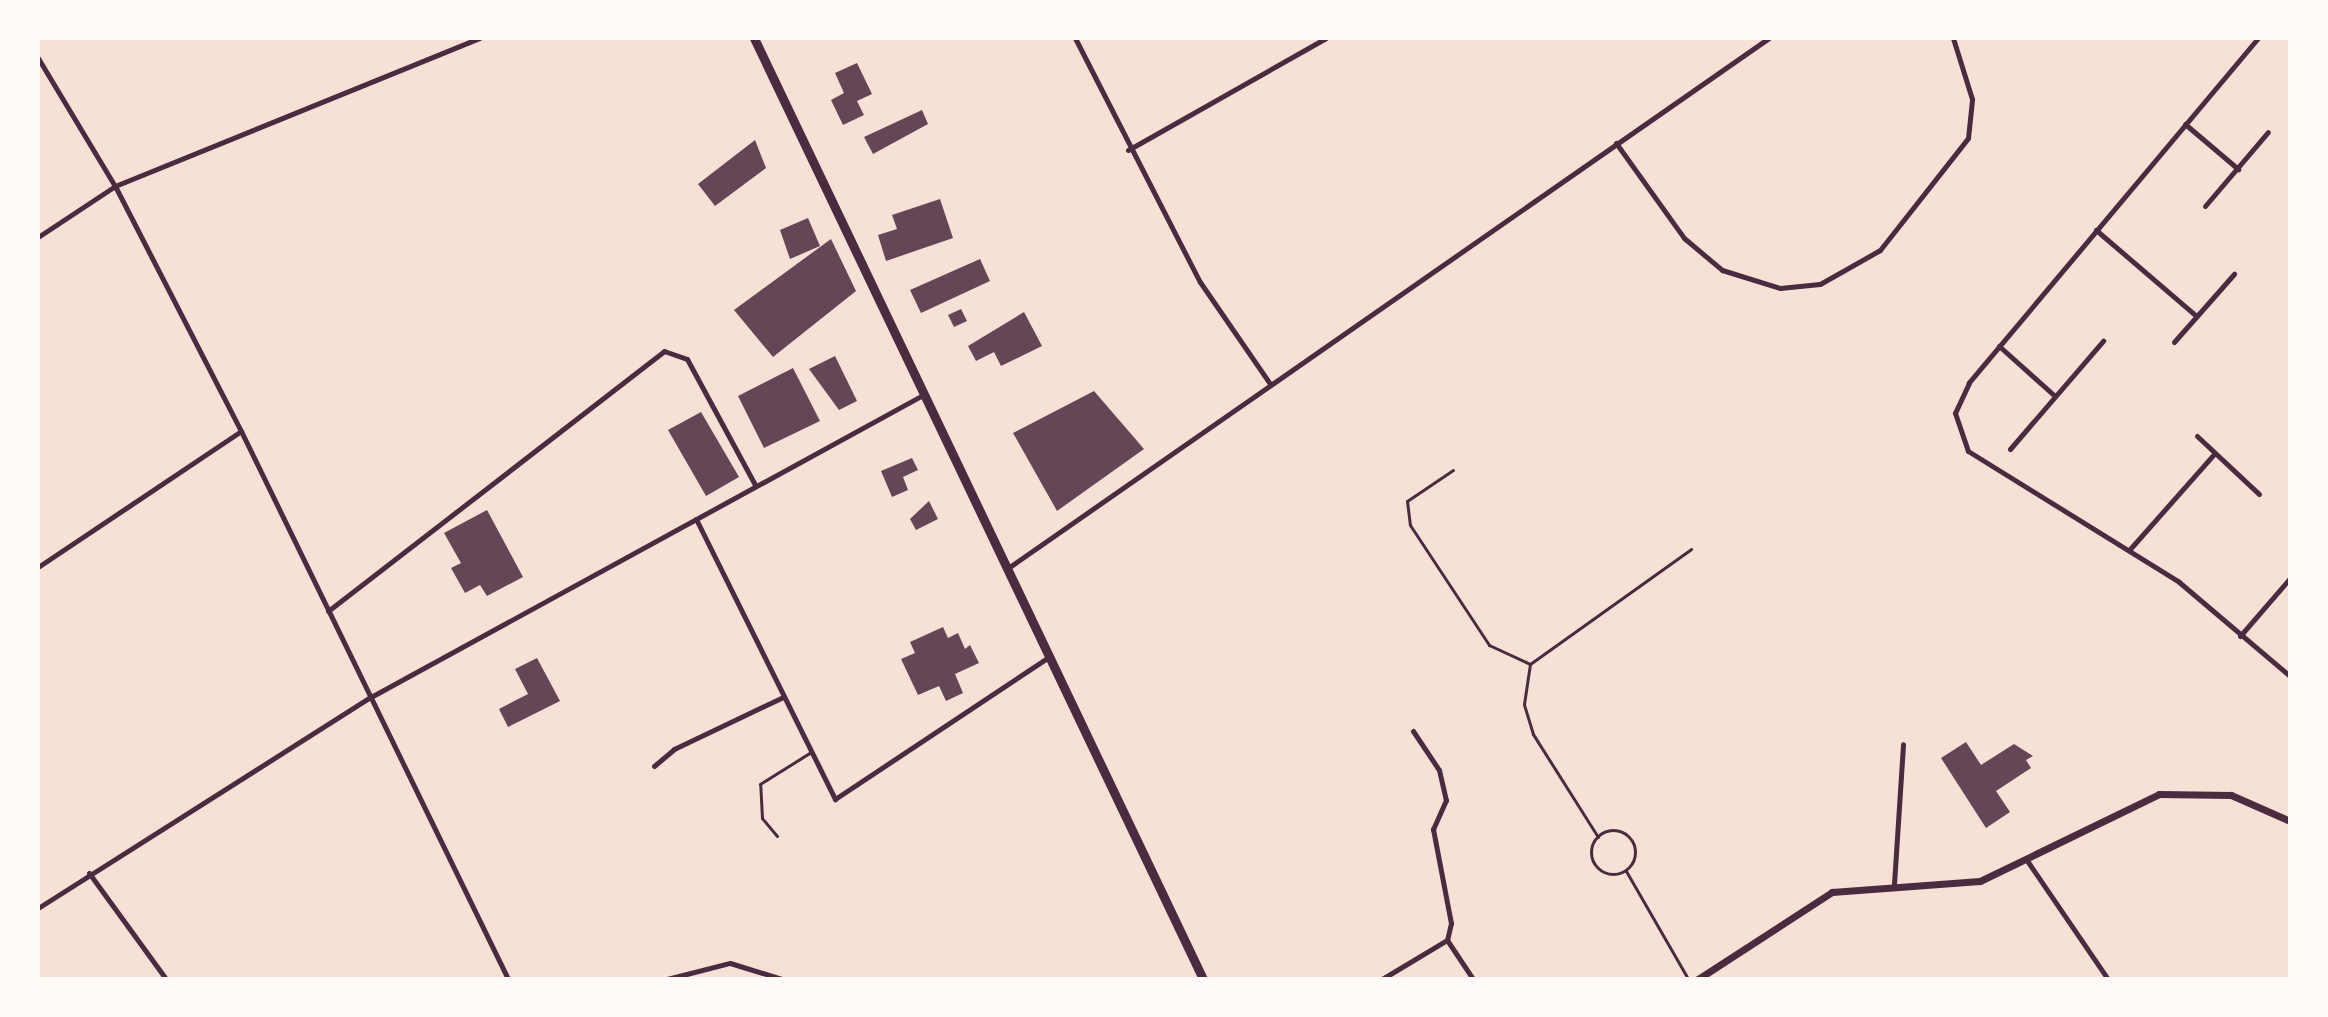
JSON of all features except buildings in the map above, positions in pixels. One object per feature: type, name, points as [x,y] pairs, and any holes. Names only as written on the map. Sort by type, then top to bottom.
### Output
[{"type":"main road","points":[[754,38],[921,396],[1007,568],[1047,658],[1203,979]]},
{"type":"street","points":[[38,237],[115,186],[479,38]]},
{"type":"street","points":[[1075,38],[1128,150],[1200,282],[1270,384]]},
{"type":"street","points":[[1128,150],[1326,38]]},
{"type":"street","points":[[1007,568],[1769,38]]},
{"type":"street","points":[[1616,143],[1684,238],[1722,270],[1780,288],[1820,284],[1880,250],[1968,138],[1972,99],[1953,38]]},
{"type":"street","points":[[2258,38],[1999,346],[1955,413],[1968,451],[2130,549],[2290,676]]},
{"type":"street","points":[[38,58],[115,186],[241,431],[508,979]]},
{"type":"street","points":[[2185,124],[2238,169]]},
{"type":"street","points":[[2205,206],[2268,132]]},
{"type":"street","points":[[2096,230],[2195,315]]},
{"type":"street","points":[[2174,342],[2234,274]]},
{"type":"street","points":[[2010,449],[2103,341]]},
{"type":"street","points":[[1999,346],[2055,396]]},
{"type":"street","points":[[328,611],[664,351],[687,359],[755,485]]},
{"type":"street","points":[[38,908],[369,698],[921,396]]},
{"type":"street","points":[[38,567],[241,431]]},
{"type":"street","points":[[2197,436],[2259,494]]},
{"type":"street","points":[[2130,549],[2215,453]]},
{"type":"street","points":[[696,519],[835,799],[1047,658]]},
{"type":"street","points":[[2240,636],[2290,578]]},
{"type":"street","points":[[654,766],[674,749],[783,697]]},
{"type":"street","points":[[1413,731],[1439,770],[1446,800],[1433,829],[1450,914],[1447,940],[1473,979]]},
{"type":"street","points":[[1894,884],[1903,744]]},
{"type":"street","points":[[1698,979],[1815,900],[1894,884],[1949,888],[2026,859],[2159,794],[2231,795],[2290,821]]},
{"type":"street","points":[[2026,859],[2108,979]]},
{"type":"street","points":[[89,873],[166,979]]},
{"type":"street","points":[[1382,979],[1447,940]]},
{"type":"street","points":[[667,979],[730,963],[782,979]]},
{"type":"lane","points":[[1453,470],[1407,501],[1410,525],[1489,645],[1530,664]]},
{"type":"lane","points":[[1598,837],[1619,831],[1630,838],[1634,862],[1626,871],[1601,872],[1593,862],[1598,837],[1533,734],[1524,704],[1530,664],[1691,549]]},
{"type":"lane","points":[[777,836],[762,818],[760,784],[811,752]]},
{"type":"lane","points":[[1626,871],[1688,979]]}]
